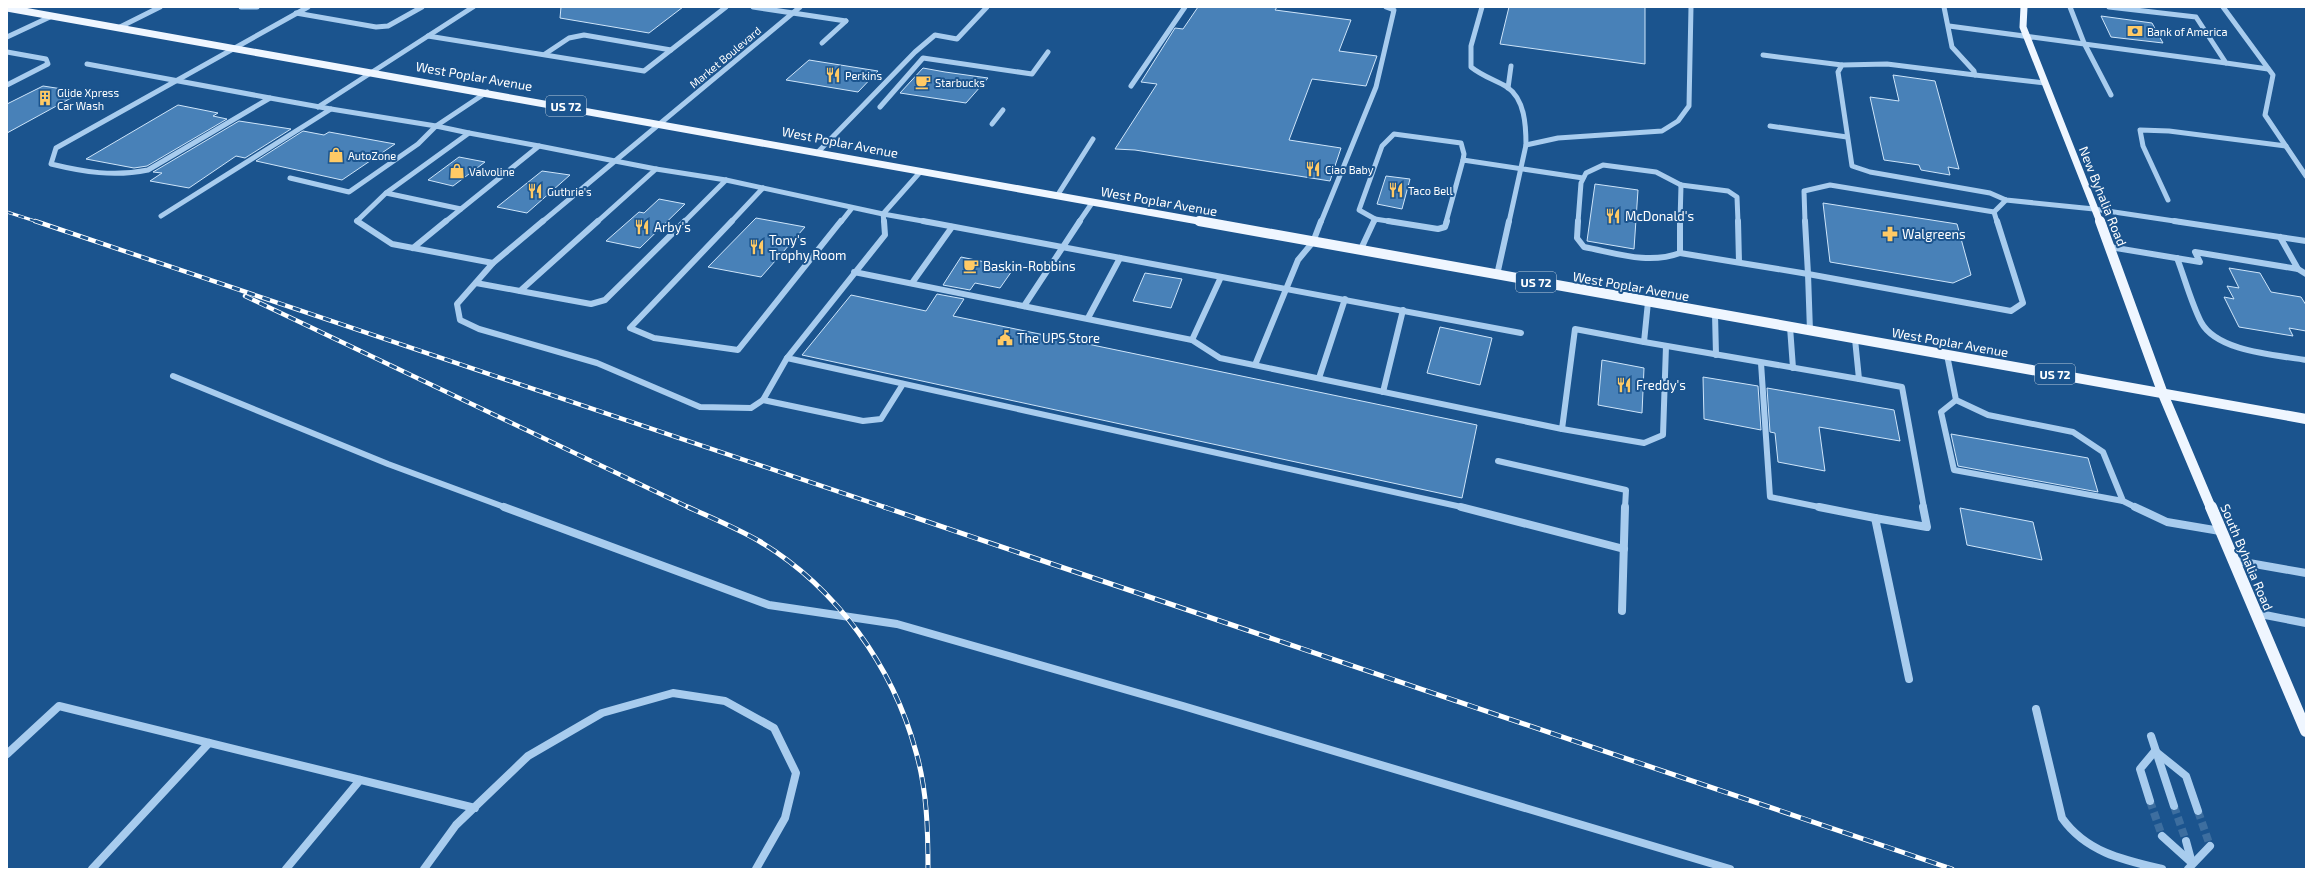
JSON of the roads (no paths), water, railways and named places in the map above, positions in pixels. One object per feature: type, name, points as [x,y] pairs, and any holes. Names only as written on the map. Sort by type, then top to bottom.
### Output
[{"type":"main road","name":"New Byhalia Road","points":[[2024,7],[2023,27],[2110,247],[2163,394]]},
{"type":"main road","name":"West Poplar Avenue","points":[[7,8],[663,123],[1360,251],[2163,394],[2306,418]]},
{"type":"main road","name":"South Byhalia Road","points":[[2163,394],[2232,560],[2306,731]]},
{"type":"street","points":[[120,27],[160,7]]},
{"type":"street","points":[[241,7],[257,7]]},
{"type":"street","points":[[270,98],[148,170],[132,174],[105,176],[51,164],[56,148],[308,7]]},
{"type":"street","points":[[296,14],[376,27],[394,23],[422,7]]},
{"type":"street","points":[[318,106],[473,7]]},
{"type":"street","points":[[428,36],[644,71],[726,7]]},
{"type":"street","points":[[753,7],[846,21],[822,43]]},
{"type":"street","name":"Market Boulevard","points":[[763,400],[751,408],[700,407],[597,363],[478,329],[460,320],[457,304],[493,264],[800,7]]},
{"type":"street","points":[[818,152],[915,52],[935,35],[957,39],[987,7]]},
{"type":"street","points":[[1131,86],[1185,7]]},
{"type":"street","points":[[1255,365],[1298,260],[1313,242],[1376,87],[1394,10],[1386,7]]},
{"type":"street","points":[[1482,7],[1471,46],[1469,60],[1471,67],[1481,75],[1508,88],[1519,103],[1526,120],[1526,145],[1497,275]]},
{"type":"street","points":[[1526,145],[1558,138],[1662,131],[1678,121],[1689,106],[1691,7]]},
{"type":"street","points":[[1944,7],[1952,47],[1974,71],[1975,75]]},
{"type":"street","points":[[2070,7],[2084,43],[2111,95]]},
{"type":"street","points":[[2109,7],[2196,17],[2226,63]]},
{"type":"street","points":[[2223,7],[2273,75],[2266,115],[2306,176]]},
{"type":"street","points":[[7,37],[52,16]]},
{"type":"street","points":[[1949,26],[2027,35],[2268,68]]},
{"type":"street","points":[[545,54],[569,38],[584,35],[671,50]]},
{"type":"street","points":[[7,52],[46,59],[48,64],[7,85]]},
{"type":"street","points":[[880,107],[924,58],[1032,74],[1048,52]]},
{"type":"street","points":[[1763,55],[1842,65],[1887,64],[2045,83]]},
{"type":"street","points":[[87,64],[331,109],[436,126],[656,169],[726,180],[883,214],[1062,246],[1521,333]]},
{"type":"street","points":[[1842,65],[1838,72],[1852,166],[1870,172],[1990,192],[2006,200],[2094,209],[2306,241]]},
{"type":"street","points":[[1508,88],[1511,66]]},
{"type":"street","points":[[290,178],[349,192],[418,144],[436,126],[487,92]]},
{"type":"street","points":[[161,216],[331,109]]},
{"type":"street","points":[[992,124],[1003,110]]},
{"type":"street","points":[[1770,126],[1848,137]]},
{"type":"street","points":[[2168,200],[2143,146],[2140,130],[2169,131],[2286,146]]},
{"type":"street","points":[[469,133],[386,193],[357,220],[392,244],[493,264]]},
{"type":"street","points":[[1394,134],[1461,143],[1464,154],[1463,160],[1445,227],[1438,229],[1375,219],[1359,210],[1382,146],[1394,134]]},
{"type":"street","points":[[1057,196],[1093,139]]},
{"type":"street","points":[[413,248],[538,146]]},
{"type":"street","points":[[1463,160],[1583,178]]},
{"type":"street","points":[[1739,262],[1737,197],[1728,191],[1681,185],[1656,172],[1604,165],[1586,173],[1583,178],[1581,184],[1577,238],[1584,247],[1654,260],[1670,258],[1680,252],[2011,311],[2023,303],[1994,212]]},
{"type":"street","points":[[520,291],[656,169]]},
{"type":"street","points":[[902,384],[880,419],[863,421],[763,400],[787,358],[885,235],[883,214],[921,171]]},
{"type":"street","points":[[476,283],[591,304],[605,300],[726,180]]},
{"type":"street","points":[[1680,252],[1681,185]]},
{"type":"street","points":[[1810,331],[1804,191],[1830,185],[1994,212]]},
{"type":"street","points":[[763,188],[630,328],[654,338],[738,350],[852,208]]},
{"type":"street","points":[[386,193],[461,209]]},
{"type":"street","points":[[1994,212],[2006,200]]},
{"type":"street","points":[[1024,306],[1092,202]]},
{"type":"street","points":[[1360,251],[1375,219]]},
{"type":"street","points":[[912,284],[952,227]]},
{"type":"street","points":[[2280,237],[2298,268],[2306,274]]},
{"type":"street","points":[[2110,247],[2200,262],[2195,252],[2298,268]]},
{"type":"street","points":[[1088,318],[1120,258]]},
{"type":"street","points":[[2177,258],[2202,323],[2209,332],[2244,349],[2306,360]]},
{"type":"street","points":[[854,272],[1192,340],[1220,358],[1562,429],[1644,443],[1663,435],[1666,422],[1666,346]]},
{"type":"street","points":[[1192,340],[1221,277]]},
{"type":"street","points":[[1319,378],[1345,299]]},
{"type":"street","points":[[1644,342],[1648,302]]},
{"type":"street","points":[[1383,392],[1403,310]]},
{"type":"street","points":[[1715,314],[1716,356]]},
{"type":"street","points":[[1790,327],[1793,368]]},
{"type":"street","points":[[1562,429],[1576,329],[1716,356],[1761,363],[1793,368],[1902,387],[1927,527],[1770,497],[1761,363]]},
{"type":"street","points":[[1855,339],[1859,379]]},
{"type":"street","points":[[1947,355],[1956,400]]},
{"type":"street","points":[[787,358],[1489,513],[1624,549]]},
{"type":"street","points":[[173,376],[388,464],[769,605],[897,624],[1183,706],[1730,869]]},
{"type":"street","points":[[1956,400],[1941,412],[1954,470],[2123,501],[2166,522],[2220,531]]},
{"type":"street","points":[[1956,400],[1988,415],[2073,432],[2103,452],[2123,501]]},
{"type":"street","points":[[1498,461],[1626,490],[1622,611]]},
{"type":"street","points":[[1875,518],[1909,679]]},
{"type":"street","points":[[2232,560],[2306,573]]},
{"type":"street","points":[[2255,613],[2306,623]]},
{"type":"street","points":[[424,869],[456,825],[528,756],[602,713],[673,693],[725,701],[774,728],[796,773],[784,818],[756,869]]},
{"type":"street","points":[[7,754],[59,706],[475,808]]},
{"type":"street","points":[[2036,709],[2062,818],[2068,829],[2094,848],[2122,859],[2162,869]]},
{"type":"street","points":[[2151,736],[2174,806]]},
{"type":"street","points":[[92,869],[209,743]]},
{"type":"street","points":[[2150,801],[2140,769],[2155,751]]},
{"type":"street","points":[[2155,751],[2186,776],[2198,811]]},
{"type":"street","points":[[286,869],[360,780]]},
{"type":"street","points":[[2162,836],[2190,866]]},
{"type":"street","points":[[2186,840],[2190,866]]},
{"type":"street","points":[[2190,866],[2210,846]]},
{"type":"tunnel","points":[[2150,801],[2162,836]]},
{"type":"tunnel","points":[[2174,806],[2186,841]]},
{"type":"tunnel","points":[[2198,811],[2210,846]]},
{"type":"railway","points":[[7,212],[37,222]]},
{"type":"railway","points":[[37,222],[887,508]]},
{"type":"railway","points":[[245,296],[690,508]]},
{"type":"railway","points":[[688,507],[759,541],[787,560],[813,581],[836,605],[858,632],[877,660],[893,689],[906,720],[920,766],[925,795],[928,869]]},
{"type":"railway","points":[[884,507],[1952,869]]},
{"type":"place","name":"Bank of America","points":[[2135,31]]},
{"type":"place","name":"Perkins","points":[[833,75]]},
{"type":"place","name":"Starbucks","points":[[923,82]]},
{"type":"place","name":"Glide Xpress Car Wash","points":[[45,98]]},
{"type":"place","name":"AutoZone","points":[[336,155]]},
{"type":"place","name":"Ciao Baby","points":[[1313,169]]},
{"type":"place","name":"Valvoline","points":[[457,171]]},
{"type":"place","name":"Taco Bell","points":[[1396,190]]},
{"type":"place","name":"Guthrie's","points":[[535,191]]},
{"type":"place","name":"McDonald's","points":[[1613,216]]},
{"type":"place","name":"Arby's","points":[[642,227]]},
{"type":"place","name":"Walgreens","points":[[1890,234]]},
{"type":"place","name":"Tony's Trophy Room","points":[[757,247]]},
{"type":"place","name":"Baskin-Robbins","points":[[971,266]]},
{"type":"place","name":"The UPS Store","points":[[1005,338]]},
{"type":"place","name":"Freddy's","points":[[1624,385]]}]
